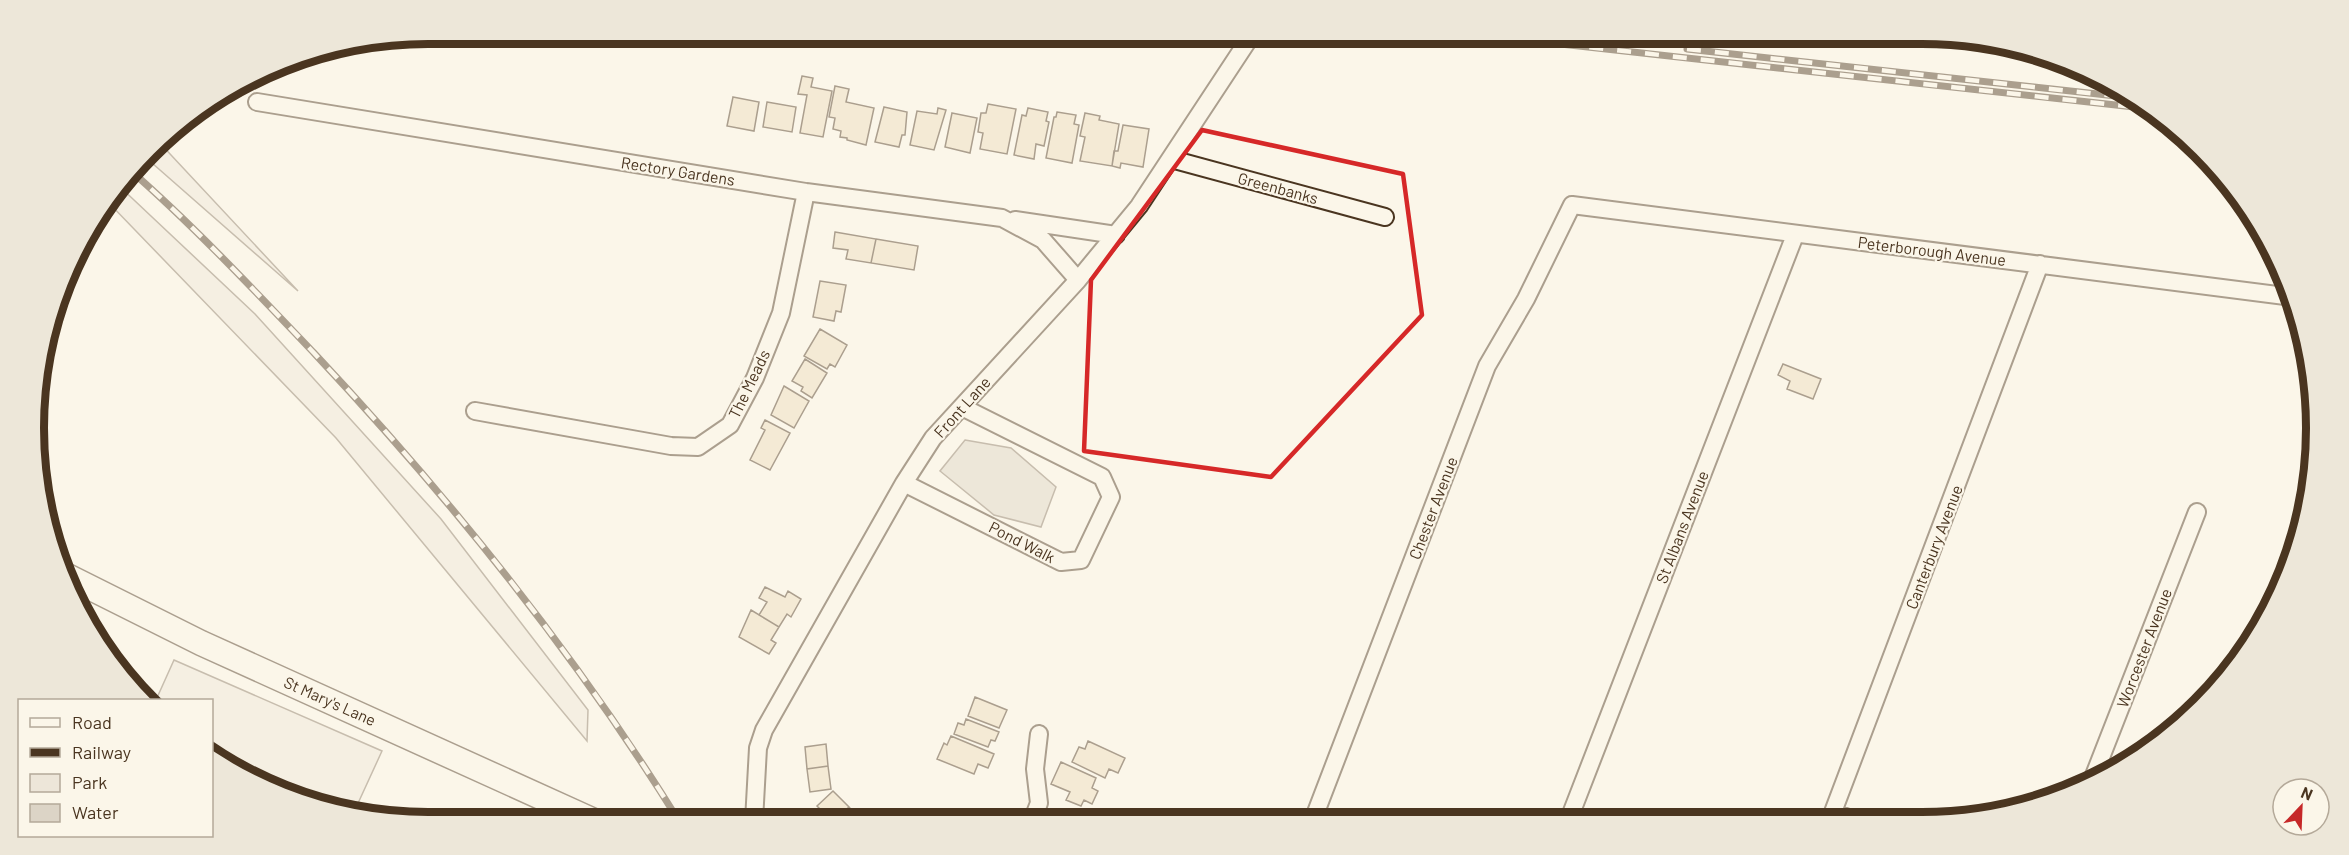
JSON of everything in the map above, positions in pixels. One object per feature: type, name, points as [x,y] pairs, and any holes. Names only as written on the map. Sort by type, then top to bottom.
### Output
[{"type":"main road","name":"St Mary's Lane","points":[[76,580],[201,643],[574,812]]},
{"type":"street","name":"Front Lane","points":[[754,812],[758,748],[764,730],[904,483],[933,438],[1078,280],[1116,235],[1171,159],[1246,44]]},
{"type":"street","name":"Rectory Gardens","points":[[257,102],[806,192],[1002,218],[1043,240],[1078,280]]},
{"type":"street","name":"Greenbanks","points":[[1171,159],[1385,217]]},
{"type":"street","name":"The Meads","points":[[476,411],[671,446],[698,447],[730,425],[755,378],[781,313],[806,192]]},
{"type":"street","name":"Peterborough Avenue","points":[[1572,205],[2282,296]]},
{"type":"street","name":"Chester Avenue","points":[[1316,812],[1487,366],[1526,299],[1572,205]]},
{"type":"street","points":[[1002,218],[1116,235]]},
{"type":"street","name":"St Albans Avenue","points":[[1572,812],[1795,235]]},
{"type":"street","name":"Canterbury Avenue","points":[[1833,812],[2040,264]]},
{"type":"street","name":"Pond Walk","points":[[904,483],[1061,562],[1081,560],[1111,497],[1102,477],[962,407]]},
{"type":"street","name":"Worcester Avenue","points":[[2096,769],[2197,512]]},
{"type":"street","points":[[1036,812],[1039,803],[1035,769],[1039,734]]},
{"type":"highlighted area","points":[[1202,130],[1403,174],[1422,315],[1271,477],[1084,451],[1091,280]]},
{"type":"green space","points":[[164,148],[298,291],[151,162]]},
{"type":"green space","points":[[125,192],[255,314],[441,519],[588,710],[587,741],[336,438],[113,207]]},
{"type":"green space","points":[[174,660],[382,751],[357,805],[353,804],[304,791],[281,782],[235,760],[213,746],[213,699],[156,699]]},
{"type":"water","points":[[965,440],[1011,448],[1056,487],[1041,527],[994,515],[940,471]]},
{"type":"building","points":[[802,76],[813,78],[811,87],[832,91],[823,137],[800,133],[807,95],[798,94]]},
{"type":"building","points":[[835,86],[849,89],[846,102],[874,108],[866,145],[840,137],[841,131],[833,129],[835,118],[829,117]]},
{"type":"building","points":[[733,97],[759,102],[754,131],[727,126]]},
{"type":"building","points":[[767,102],[796,107],[792,132],[763,127]]},
{"type":"building","points":[[988,104],[1016,109],[1007,154],[980,149],[983,133],[978,132],[981,113],[986,113]]},
{"type":"building","points":[[884,107],[907,112],[905,135],[902,135],[899,147],[875,142]]},
{"type":"building","points":[[938,108],[946,110],[934,150],[910,145],[917,111],[937,114]]},
{"type":"building","points":[[1028,108],[1048,112],[1046,121],[1049,122],[1044,146],[1036,144],[1034,159],[1014,155],[1022,115],[1026,116]]},
{"type":"building","points":[[1057,112],[1076,115],[1074,124],[1079,125],[1072,163],[1046,158]]},
{"type":"building","points":[[952,113],[977,118],[970,153],[945,147]]},
{"type":"building","points":[[1085,113],[1100,116],[1099,120],[1119,124],[1112,166],[1080,161],[1085,137],[1080,136]]},
{"type":"building","points":[[1123,125],[1149,129],[1143,167],[1121,163],[1120,168],[1112,166],[1114,151],[1118,151]]},
{"type":"building","points":[[835,232],[876,239],[871,263],[846,259],[848,250],[833,248]]},
{"type":"building","points":[[876,239],[918,246],[914,270],[871,263]]},
{"type":"building","points":[[820,281],[846,285],[841,312],[836,311],[834,321],[813,317]]},
{"type":"building","points":[[820,329],[847,345],[835,367],[830,364],[827,369],[804,356]]},
{"type":"building","points":[[805,359],[827,373],[812,398],[801,391],[803,387],[792,381]]},
{"type":"building","points":[[1783,364],[1821,379],[1813,399],[1787,389],[1790,381],[1778,375]]},
{"type":"building","points":[[784,386],[809,401],[794,428],[771,415]]},
{"type":"building","points":[[765,420],[790,433],[770,470],[750,460],[765,430],[761,428]]},
{"type":"building","points":[[765,587],[785,597],[788,591],[801,599],[791,617],[787,614],[779,627],[759,615],[767,602],[759,598]]},
{"type":"building","points":[[751,610],[779,627],[771,640],[776,643],[769,654],[739,637]]},
{"type":"building","points":[[975,697],[1007,710],[999,728],[968,716]]},
{"type":"building","points":[[966,719],[999,732],[995,741],[991,740],[988,747],[954,734],[958,723],[964,725]]},
{"type":"building","points":[[951,736],[994,754],[988,768],[978,764],[974,774],[937,759],[944,743],[947,745]]},
{"type":"building","points":[[1088,741],[1125,758],[1118,773],[1109,769],[1105,778],[1072,762],[1079,747],[1085,749]]},
{"type":"building","points":[[826,744],[828,766],[807,769],[805,747]]},
{"type":"building","points":[[1061,762],[1096,778],[1092,788],[1098,791],[1092,804],[1084,800],[1081,806],[1066,800],[1070,792],[1051,784]]},
{"type":"building","points":[[828,766],[831,789],[810,792],[807,769]]},
{"type":"building","points":[[833,791],[849,807],[843,812],[823,812],[817,806]]},
{"type":"building","points":[[849,807],[854,812],[844,812]]},
{"type":"railway","points":[[1560,44],[2133,107]]},
{"type":"railway","points":[[1687,49],[2116,96]]},
{"type":"railway","points":[[137,176],[247,283],[413,463],[508,578],[553,637],[597,697],[673,812]]}]
